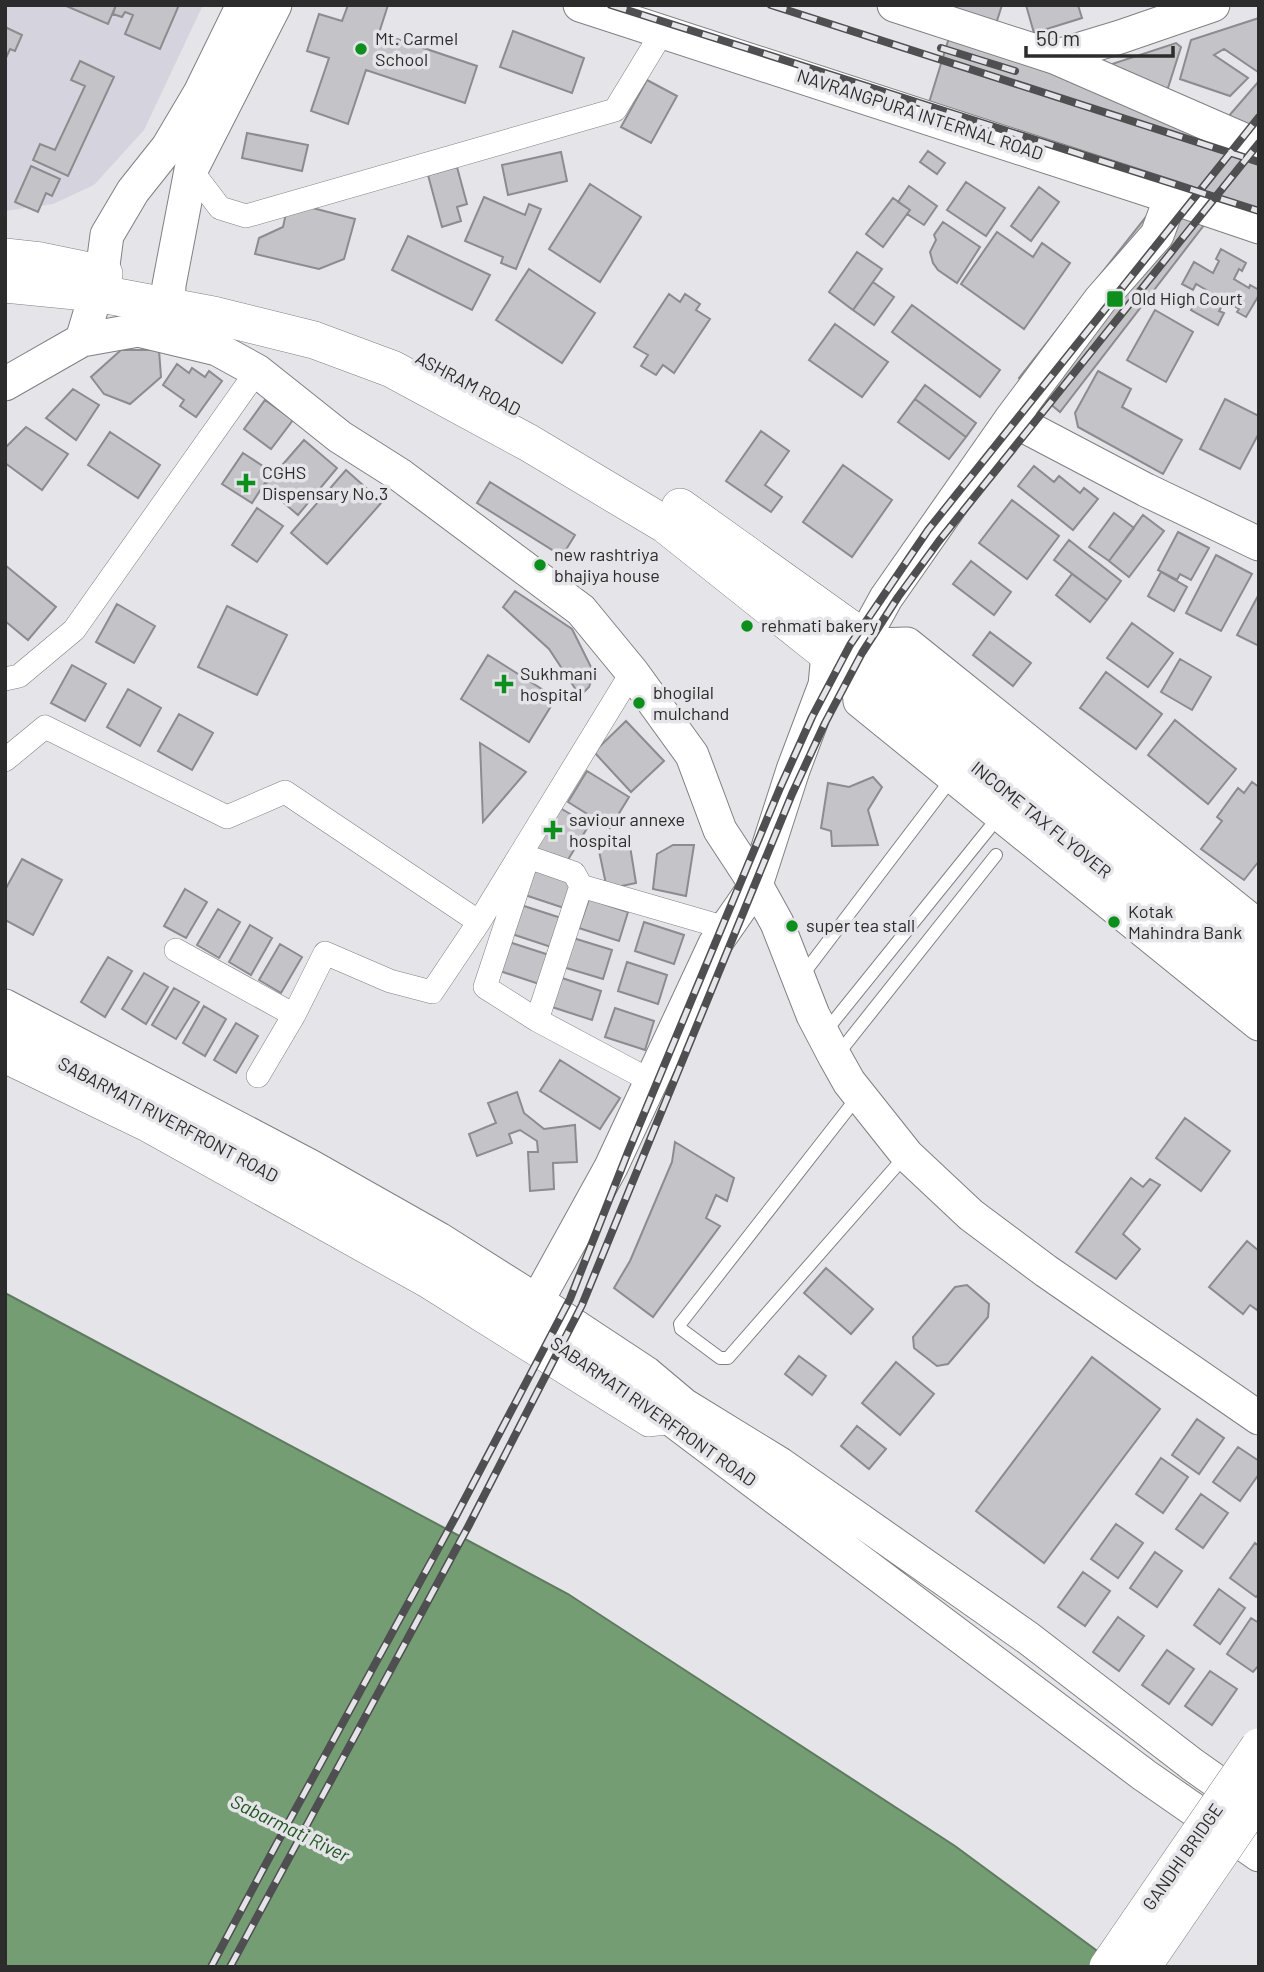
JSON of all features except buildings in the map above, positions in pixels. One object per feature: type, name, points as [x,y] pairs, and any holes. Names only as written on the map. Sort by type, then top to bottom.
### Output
[{"type":"main road","points":[[82,340],[99,283],[107,235],[133,191],[181,126],[243,5]]},
{"type":"main road","points":[[5,384],[82,340],[138,330],[166,309],[191,170],[275,5]]},
{"type":"main road","name":"NAVRANGPURA INTERNAL ROAD","points":[[580,5],[1259,227]]},
{"type":"main road","points":[[894,5],[1054,57],[1253,134]]},
{"type":"main road","points":[[1054,57],[1213,5]]},
{"type":"main road","points":[[537,1301],[611,1167],[715,944],[756,885],[793,770],[825,685],[855,652],[886,598],[1011,419],[1100,300],[1157,235],[1171,197]]},
{"type":"main road","name":"ASHRAM ROAD","points":[[5,257],[41,261],[166,309],[321,317],[401,348],[540,422],[678,505],[855,652]]},
{"type":"main road","name":"ASHRAM ROAD","points":[[5,284],[99,283]]},
{"type":"main road","points":[[166,309],[217,349],[257,371],[340,437],[400,475],[580,610],[632,672],[692,755],[720,830],[756,885],[776,923],[829,1045],[859,1094],[906,1155],[971,1214],[1046,1271],[1259,1418]]},
{"type":"main road","points":[[1011,419],[1146,490],[1259,544]]},
{"type":"main road","points":[[855,652],[907,644],[1259,927]]},
{"type":"main road","points":[[855,652],[860,701],[1259,1024]]},
{"type":"main road","name":"INCOME TAX FLYOVER","points":[[855,652],[1259,993]]},
{"type":"main road","name":"INCOME TAX FLYOVER","points":[[901,689],[1034,779],[1259,959]]},
{"type":"main road","name":"SABARMATI RIVERFRONT ROAD","points":[[5,1006],[298,1160],[439,1238],[646,1373],[684,1405],[780,1464],[1028,1638],[1193,1765],[1259,1811]]},
{"type":"main road","name":"SABARMATI RIVERFRONT ROAD","points":[[5,1034],[289,1186],[442,1272],[530,1326],[675,1422],[1143,1775],[1259,1856]]},
{"type":"main road","name":"GANDHI BRIDGE","points":[[1108,1967],[1259,1747]]},
{"type":"main road","name":"GANDHI BRIDGE","points":[[1142,1967],[1259,1796]]},
{"type":"street","points":[[191,170],[220,208],[246,216],[615,110],[663,30]]},
{"type":"street","points":[[5,679],[19,676],[74,630],[257,371]]},
{"type":"street","points":[[258,1076],[294,1015],[325,953],[390,981],[432,992],[479,922],[632,672]]},
{"type":"street","points":[[5,760],[45,727],[227,817],[285,792],[479,922]]},
{"type":"street","points":[[652,1080],[537,1020],[485,987],[528,857],[574,873],[581,886],[726,928]]},
{"type":"street","points":[[537,1020],[581,886]]},
{"type":"street","points":[[176,950],[294,1015]]},
{"type":"street","points":[[5,1062],[146,1130],[426,1286],[648,1425],[675,1422]]},
{"type":"lane","points":[[799,979],[954,776]]},
{"type":"lane","points":[[829,1045],[1000,814]]},
{"type":"lane","points":[[829,1045],[996,855]]},
{"type":"lane","points":[[859,1094],[680,1324],[681,1329],[720,1358],[728,1358],[906,1155]]},
{"type":"shaded area","points":[[5,5],[203,5],[144,130],[94,185],[53,204],[5,211]]},
{"type":"water","name":"Sabarmati River","points":[[5,1293],[568,1594],[955,1846],[1119,1967],[5,1967]]},
{"type":"railway","points":[[611,5],[1259,211]]},
{"type":"railway","points":[[771,5],[1259,162]]},
{"type":"railway","points":[[941,48],[1015,71]]},
{"type":"railway","points":[[211,1967],[456,1516],[570,1299],[628,1152],[780,788],[812,717],[850,645],[928,530],[1259,117]]},
{"type":"railway","points":[[230,1967],[469,1525],[582,1305],[792,794],[862,653],[939,541],[1259,143]]},
{"type":"place","name":"Mt. Carmel School","points":[[361,49]]},
{"type":"place","name":"Old High Court","points":[[1115,299]]},
{"type":"place","name":"CGHS Dispensary No.3","points":[[246,483]]},
{"type":"place","name":"new rashtriya bhajiya house","points":[[540,565]]},
{"type":"place","name":"rehmati bakery","points":[[747,626]]},
{"type":"place","name":"Sukhmani hospital","points":[[504,684]]},
{"type":"place","name":"bhogilal mulchand","points":[[639,703]]},
{"type":"place","name":"saviour annexe hospital","points":[[553,830]]},
{"type":"place","name":"Kotak Mahindra Bank","points":[[1114,922]]},
{"type":"place","name":"super tea stall","points":[[792,926]]}]
